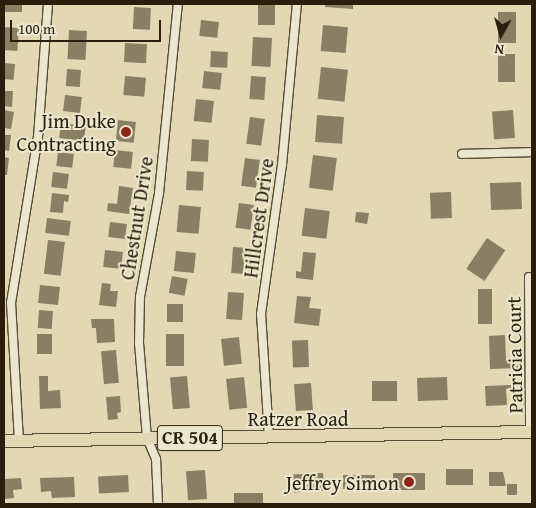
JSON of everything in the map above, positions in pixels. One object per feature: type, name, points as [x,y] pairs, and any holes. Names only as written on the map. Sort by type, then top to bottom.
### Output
[{"type":"main road","name":"Ratzer Road","points":[[4,441],[531,432]]},
{"type":"street","points":[[19,441],[11,303],[38,137],[48,4]]},
{"type":"street","name":"Chestnut Drive","points":[[158,504],[156,459],[147,438],[140,343],[140,298],[159,193],[178,4]]},
{"type":"street","name":"Hillcrest Drive","points":[[269,437],[261,314],[282,165],[297,4]]},
{"type":"street","points":[[462,154],[532,152]]},
{"type":"street","name":"Patricia Court","points":[[529,277],[531,432]]},
{"type":"building","points":[[4,4],[22,4],[22,12],[4,12]]},
{"type":"building","points":[[258,4],[275,4],[275,25],[258,25]]},
{"type":"building","points":[[325,4],[353,4],[353,9],[325,7]]},
{"type":"building","points":[[134,7],[151,8],[150,30],[133,29]]},
{"type":"building","points":[[498,12],[516,12],[516,43],[498,43]]},
{"type":"building","points":[[201,20],[219,22],[217,38],[199,36]]},
{"type":"building","points":[[323,25],[348,27],[346,53],[321,51]]},
{"type":"building","points":[[4,27],[19,28],[17,51],[4,50]]},
{"type":"building","points":[[69,30],[87,31],[85,60],[67,59]]},
{"type":"building","points":[[253,37],[272,38],[270,67],[251,66]]},
{"type":"building","points":[[125,43],[147,44],[146,63],[124,62]]},
{"type":"building","points":[[211,51],[228,52],[227,68],[210,67]]},
{"type":"building","points":[[498,54],[515,54],[515,82],[498,82]]},
{"type":"building","points":[[4,63],[15,64],[14,80],[4,79]]},
{"type":"building","points":[[321,67],[348,70],[345,102],[318,99]]},
{"type":"building","points":[[67,69],[81,70],[80,87],[66,86]]},
{"type":"building","points":[[204,71],[222,73],[220,90],[202,88]]},
{"type":"building","points":[[125,76],[146,78],[144,97],[123,95]]},
{"type":"building","points":[[251,76],[266,77],[264,100],[249,99]]},
{"type":"building","points":[[4,91],[13,91],[12,107],[4,106]]},
{"type":"building","points":[[65,95],[82,97],[80,113],[63,111]]},
{"type":"building","points":[[196,99],[214,101],[212,123],[194,121]]},
{"type":"building","points":[[4,110],[14,112],[11,129],[4,128]]},
{"type":"building","points":[[513,110],[515,138],[494,139],[492,111]]},
{"type":"building","points":[[317,115],[344,117],[342,144],[315,142]]},
{"type":"building","points":[[250,117],[265,119],[261,146],[246,144]]},
{"type":"building","name":"Jim Duke Contracting","points":[[118,120],[136,122],[134,143],[116,141]]},
{"type":"building","points":[[61,123],[86,126],[84,141],[59,138]]},
{"type":"building","points":[[4,135],[11,135],[9,151],[4,150]]},
{"type":"building","points":[[192,139],[209,140],[208,162],[191,161]]},
{"type":"building","points":[[115,150],[133,152],[131,169],[113,167]]},
{"type":"building","points":[[58,152],[74,154],[72,168],[56,166]]},
{"type":"building","points":[[313,155],[337,158],[333,191],[309,188]]},
{"type":"building","points":[[4,157],[9,158],[7,175],[4,175]]},
{"type":"building","points":[[245,158],[260,160],[256,188],[241,186]]},
{"type":"building","points":[[187,171],[204,172],[203,191],[186,190]]},
{"type":"building","points":[[53,172],[69,174],[67,189],[51,187]]},
{"type":"building","points":[[521,182],[522,209],[491,210],[490,183]]},
{"type":"building","points":[[119,186],[133,188],[129,214],[107,211],[108,203],[117,204]]},
{"type":"building","points":[[451,192],[452,218],[431,219],[430,193]]},
{"type":"building","points":[[52,193],[69,195],[68,202],[64,201],[63,213],[50,212]]},
{"type":"building","points":[[239,203],[254,205],[250,230],[236,228]]},
{"type":"building","points":[[179,205],[201,207],[199,234],[177,232]]},
{"type":"building","points":[[305,208],[330,211],[326,239],[302,236]]},
{"type":"building","points":[[356,212],[369,213],[367,224],[355,222]]},
{"type":"building","points":[[47,218],[71,221],[69,236],[45,233]]},
{"type":"building","points":[[110,222],[127,224],[125,239],[108,237]]},
{"type":"building","points":[[487,238],[505,250],[485,281],[466,269]]},
{"type":"building","points":[[48,240],[65,242],[61,276],[44,274]]},
{"type":"building","points":[[233,247],[248,248],[246,274],[231,273]]},
{"type":"building","points":[[105,250],[123,252],[121,269],[103,267]]},
{"type":"building","points":[[176,251],[196,253],[194,273],[174,271]]},
{"type":"building","points":[[303,252],[316,253],[313,280],[296,278],[296,271],[301,272]]},
{"type":"building","points":[[172,276],[188,279],[184,296],[169,293]]},
{"type":"building","points":[[102,283],[111,284],[110,291],[118,291],[116,307],[99,305]]},
{"type":"building","points":[[40,285],[60,287],[58,305],[38,303]]},
{"type":"building","points":[[478,289],[492,289],[492,324],[478,324]]},
{"type":"building","points":[[228,292],[244,293],[242,320],[226,319]]},
{"type":"building","points":[[297,296],[311,297],[309,308],[321,309],[319,326],[294,323]]},
{"type":"building","points":[[167,304],[183,304],[183,322],[167,322]]},
{"type":"building","points":[[39,310],[53,311],[52,329],[38,328]]},
{"type":"building","points":[[91,319],[114,319],[115,342],[97,343],[96,328],[92,328]]},
{"type":"building","points":[[37,334],[52,334],[52,354],[37,354]]},
{"type":"building","points":[[166,334],[184,334],[184,366],[166,366]]},
{"type":"building","points":[[505,335],[506,360],[518,360],[518,368],[490,369],[489,336]]},
{"type":"building","points":[[239,337],[242,364],[224,366],[221,339]]},
{"type":"building","points":[[308,340],[309,367],[293,368],[292,341]]},
{"type":"building","points":[[116,350],[119,383],[104,384],[101,351]]},
{"type":"building","points":[[39,376],[48,376],[48,391],[60,390],[61,408],[40,409]]},
{"type":"building","points":[[187,376],[190,408],[173,409],[170,377]]},
{"type":"building","points":[[244,377],[247,408],[229,410],[226,379]]},
{"type":"building","points":[[447,377],[448,400],[418,401],[417,378]]},
{"type":"building","points":[[372,381],[397,381],[397,401],[372,401]]},
{"type":"building","points":[[311,383],[313,410],[296,411],[294,384]]},
{"type":"building","points":[[511,385],[512,388],[506,389],[507,405],[486,406],[485,386]]},
{"type":"building","points":[[120,396],[121,412],[117,413],[118,419],[108,420],[106,397]]},
{"type":"building","points":[[446,469],[473,469],[473,485],[446,485]]},
{"type":"building","points":[[205,470],[207,499],[188,500],[186,471]]},
{"type":"building","points":[[489,472],[503,472],[506,486],[489,486]]},
{"type":"building","points":[[323,473],[324,491],[294,493],[293,475]]},
{"type":"building","name":"Jeffrey Simon","points":[[393,473],[425,473],[425,490],[393,490]]},
{"type":"building","points":[[128,475],[129,492],[99,494],[98,477]]},
{"type":"building","points":[[343,475],[375,475],[375,489],[343,489]]},
{"type":"building","points":[[74,477],[75,497],[52,498],[51,491],[41,492],[40,478]]},
{"type":"building","points":[[21,478],[22,489],[13,490],[14,498],[4,499],[4,479]]},
{"type":"building","points":[[507,484],[517,484],[517,495],[507,495]]},
{"type":"building","points":[[234,493],[263,493],[263,504],[234,504]]},
{"type":"place","name":"Jim Duke Contracting","points":[[126,132]]},
{"type":"place","name":"Jeffrey Simon","points":[[409,482]]}]
